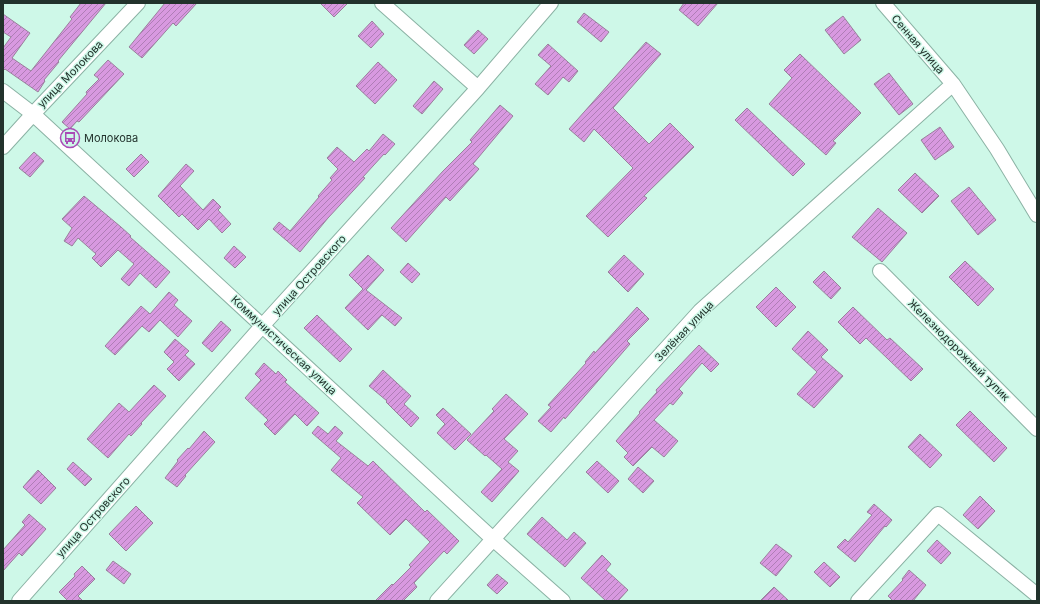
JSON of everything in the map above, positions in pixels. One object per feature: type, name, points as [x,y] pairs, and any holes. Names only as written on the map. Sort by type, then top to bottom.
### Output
[{"type":"street","name":"улица Молокова","points":[[3,147],[138,3]]},
{"type":"street","points":[[382,3],[478,88]]},
{"type":"street","name":"улица Островского","points":[[19,601],[263,326],[478,88],[551,3]]},
{"type":"street","name":"Сенная улица","points":[[883,3],[953,84],[997,149],[1037,215]]},
{"type":"street","name":"Зелёная улица","points":[[437,601],[700,311],[953,84]]},
{"type":"street","name":"Коммунистическая улица","points":[[3,91],[33,114],[493,539],[564,601]]},
{"type":"street","name":"Железнодорожный тупик","points":[[880,271],[1037,429]]},
{"type":"street","points":[[858,601],[938,514],[1037,595]]},
{"type":"building","points":[[81,3],[106,3],[58,61],[59,62],[44,80],[45,81],[38,92],[5,69],[3,71],[3,48],[11,37],[3,32],[3,14],[30,33],[12,58],[31,71],[72,19],[70,17]]},
{"type":"building","points":[[165,3],[197,3],[176,26],[173,23],[142,58],[129,47]]},
{"type":"building","points":[[320,3],[348,3],[334,17]]},
{"type":"building","points":[[684,3],[718,3],[698,26],[679,10]]},
{"type":"building","points":[[584,13],[609,32],[601,42],[577,22]]},
{"type":"building","points":[[843,16],[861,40],[844,54],[825,30]]},
{"type":"building","points":[[372,21],[384,34],[371,48],[358,36]]},
{"type":"building","points":[[478,30],[488,39],[474,54],[464,45]]},
{"type":"building","points":[[646,42],[661,54],[613,108],[649,144],[670,123],[694,147],[644,196],[647,198],[608,237],[586,216],[633,168],[594,129],[584,142],[569,129]]},
{"type":"building","points":[[548,44],[578,71],[569,82],[563,77],[548,95],[535,84],[551,66],[538,55]]},
{"type":"building","points":[[800,54],[861,113],[833,141],[836,143],[826,155],[769,104],[792,78],[784,70]]},
{"type":"building","points":[[108,60],[124,74],[79,122],[77,121],[70,129],[62,122],[87,94],[86,92],[99,79],[94,75]]},
{"type":"building","points":[[378,62],[397,80],[375,104],[356,86]]},
{"type":"building","points":[[889,73],[913,104],[899,115],[874,84]]},
{"type":"building","points":[[434,81],[443,89],[422,114],[413,106]]},
{"type":"building","points":[[500,105],[513,116],[473,164],[479,169],[450,201],[446,197],[406,242],[391,228],[443,171],[472,142],[470,140]]},
{"type":"building","points":[[747,108],[805,164],[793,176],[735,120]]},
{"type":"building","points":[[940,127],[954,147],[935,160],[921,140]]},
{"type":"building","points":[[383,134],[395,144],[363,177],[365,178],[328,218],[300,252],[273,229],[279,222],[290,231],[319,197],[318,196],[332,180],[330,178],[338,169],[327,158],[337,147],[354,162],[367,149],[369,151]]},
{"type":"building","points":[[34,152],[44,161],[30,177],[19,168]]},
{"type":"building","points":[[141,154],[149,162],[134,177],[126,169]]},
{"type":"building","points":[[186,164],[194,171],[180,186],[203,210],[213,199],[221,207],[218,210],[231,224],[222,233],[209,219],[198,230],[182,214],[179,217],[158,196]]},
{"type":"building","points":[[915,173],[939,196],[922,213],[898,190]]},
{"type":"building","points":[[969,187],[996,220],[978,235],[951,201]]},
{"type":"building","points":[[84,196],[121,227],[131,236],[130,237],[170,272],[156,288],[140,273],[129,286],[121,279],[134,264],[118,250],[101,267],[92,258],[96,254],[78,238],[72,246],[64,241],[72,228],[62,219]]},
{"type":"building","points":[[878,208],[907,233],[882,262],[852,237]]},
{"type":"building","points":[[234,246],[246,257],[235,268],[224,258]]},
{"type":"building","points":[[368,255],[384,270],[366,290],[402,318],[395,326],[382,315],[368,330],[345,308],[363,289],[349,275]]},
{"type":"building","points":[[624,255],[644,274],[628,292],[608,272]]},
{"type":"building","points":[[965,261],[994,289],[978,306],[949,277]]},
{"type":"building","points":[[408,263],[420,274],[412,283],[400,272]]},
{"type":"building","points":[[824,271],[841,288],[831,299],[813,282]]},
{"type":"building","points":[[776,287],[796,307],[776,327],[756,307]]},
{"type":"building","points":[[169,292],[178,300],[174,305],[192,321],[178,337],[160,320],[149,332],[142,326],[115,355],[105,346],[141,306],[150,314]]},
{"type":"building","points":[[637,307],[649,319],[627,341],[630,344],[565,419],[564,417],[551,432],[538,421],[551,407],[548,405],[586,363],[585,362],[594,351],[595,353]]},
{"type":"building","points":[[853,307],[887,340],[890,338],[923,369],[911,381],[866,338],[860,344],[838,322]]},
{"type":"building","points":[[317,315],[352,349],[340,362],[304,328]]},
{"type":"building","points":[[221,321],[231,330],[212,352],[202,343]]},
{"type":"building","points":[[808,331],[828,350],[821,357],[843,376],[814,408],[797,394],[817,372],[792,349]]},
{"type":"building","points":[[175,339],[189,351],[185,355],[195,364],[179,381],[167,369],[174,362],[164,352]]},
{"type":"building","points":[[699,345],[719,364],[711,372],[702,363],[679,389],[683,393],[673,405],[670,403],[654,420],[678,441],[664,457],[652,447],[633,466],[624,457],[628,453],[616,441],[657,392],[656,390]]},
{"type":"building","points":[[264,363],[276,374],[278,371],[287,380],[285,382],[319,413],[307,426],[295,414],[275,435],[264,424],[268,420],[245,398],[261,380],[255,374]]},
{"type":"building","points":[[383,370],[411,396],[404,404],[419,418],[411,427],[386,402],[387,401],[369,386]]},
{"type":"building","points":[[154,385],[166,396],[131,436],[129,434],[108,458],[87,439],[119,403],[129,412]]},
{"type":"building","points":[[506,394],[528,414],[504,439],[518,451],[508,462],[519,471],[492,502],[481,492],[502,469],[467,440],[494,411],[492,409]]},
{"type":"building","points":[[443,408],[471,434],[455,450],[437,433],[445,424],[436,415]]},
{"type":"building","points":[[970,411],[1007,448],[994,462],[956,425]]},
{"type":"building","points":[[318,426],[328,434],[335,426],[343,433],[336,441],[368,466],[373,461],[425,512],[427,510],[459,541],[447,554],[444,551],[414,583],[417,587],[403,601],[375,601],[411,567],[409,565],[430,542],[406,519],[390,535],[357,503],[363,497],[331,470],[341,458],[312,433]]},
{"type":"building","points":[[204,431],[215,442],[185,475],[186,476],[177,487],[165,478],[178,461],[177,460],[188,448],[189,449]]},
{"type":"building","points":[[920,434],[942,455],[930,468],[908,447]]},
{"type":"building","points":[[597,461],[619,481],[608,493],[586,472]]},
{"type":"building","points":[[73,462],[92,479],[85,486],[67,469]]},
{"type":"building","points":[[638,467],[654,481],[643,493],[628,479]]},
{"type":"building","points":[[38,470],[56,488],[41,504],[23,487]]},
{"type":"building","points":[[980,496],[995,511],[978,529],[963,515]]},
{"type":"building","points":[[874,504],[892,520],[886,527],[885,526],[855,562],[837,547],[845,539],[848,542],[872,515],[867,512]]},
{"type":"building","points":[[136,506],[153,523],[126,551],[109,534]]},
{"type":"building","points":[[29,514],[46,529],[22,556],[19,553],[3,571],[3,550],[25,525],[22,522]]},
{"type":"building","points":[[542,517],[567,540],[574,532],[586,543],[565,567],[527,534]]},
{"type":"building","points":[[937,540],[951,553],[941,564],[927,551]]},
{"type":"building","points":[[776,544],[792,556],[776,576],[760,563]]},
{"type":"building","points":[[602,555],[611,564],[606,570],[628,590],[618,601],[606,601],[581,578]]},
{"type":"building","points":[[113,561],[131,574],[124,584],[106,570]]},
{"type":"building","points":[[824,562],[840,577],[830,587],[814,572]]},
{"type":"building","points":[[82,566],[95,579],[78,596],[83,601],[68,601],[59,592],[75,576],[74,574]]},
{"type":"building","points":[[909,570],[926,585],[913,601],[893,601],[888,596],[903,580],[902,579]]},
{"type":"building","points":[[497,574],[508,583],[497,594],[487,585]]},
{"type":"building","points":[[774,587],[789,601],[760,601]]},
{"type":"place","name":"Молокова","points":[[70,138]]}]
